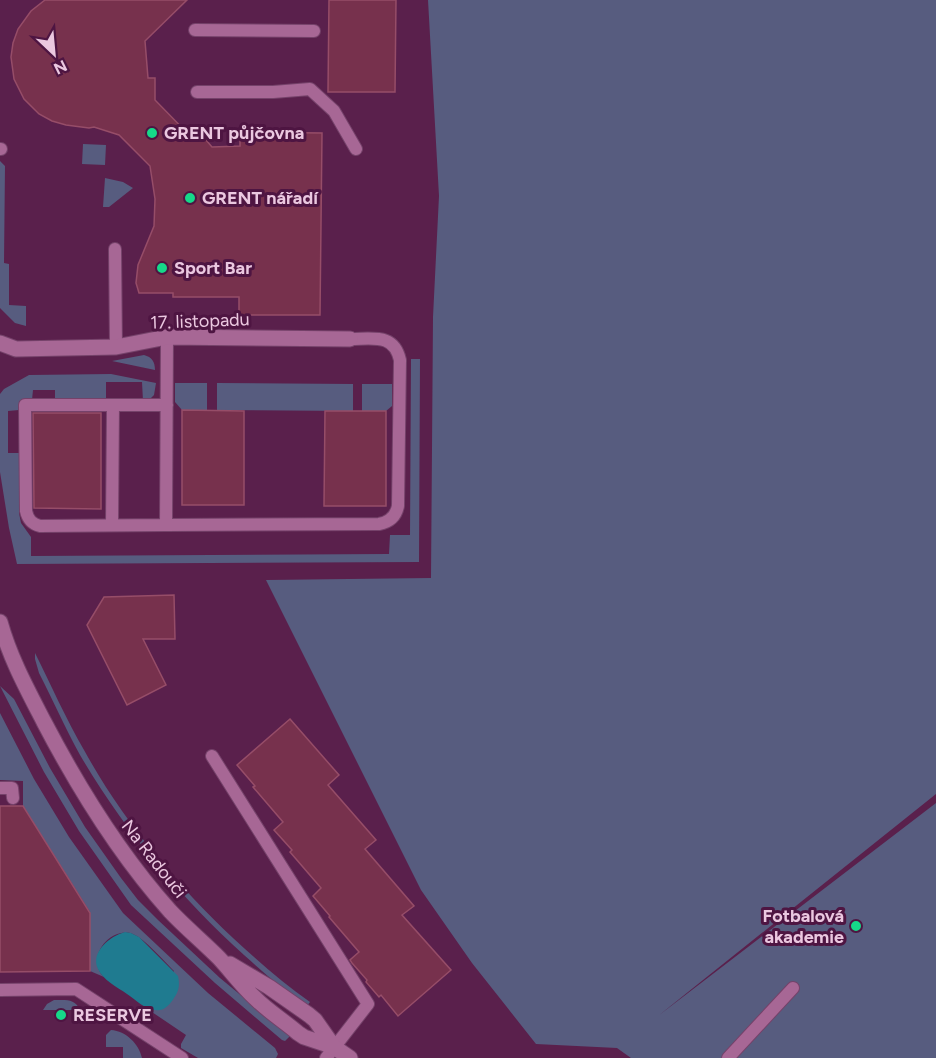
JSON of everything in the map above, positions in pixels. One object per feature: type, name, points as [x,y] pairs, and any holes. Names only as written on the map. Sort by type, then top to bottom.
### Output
[{"type":"street","name":"17. listopadu","points":[[16,349],[116,347],[167,337],[350,339]]},
{"type":"street","points":[[0,343],[16,349]]},
{"type":"street","points":[[0,356],[16,349]]},
{"type":"street","name":"Na Radouči","points":[[0,622],[3,647],[61,755],[85,796],[141,876],[171,912],[219,958],[269,987],[315,1020],[330,1052]]},
{"type":"street","points":[[330,1052],[350,1058]]},
{"type":"lane","points":[[195,30],[314,31]]},
{"type":"lane","points":[[197,93],[310,89],[333,111],[356,149]]},
{"type":"lane","points":[[115,249],[116,347]]},
{"type":"lane","points":[[166,525],[167,337]]},
{"type":"lane","points":[[167,405],[26,405],[27,517],[34,525],[379,524],[386,522],[397,513],[398,506],[400,360],[395,348],[384,339],[350,339]]},
{"type":"lane","points":[[112,525],[113,405]]},
{"type":"lane","points":[[212,756],[368,1004],[330,1052]]},
{"type":"lane","points":[[0,788],[12,788],[13,798]]},
{"type":"lane","points":[[729,1058],[793,988]]},
{"type":"lane","points":[[0,990],[76,989],[182,1058]]},
{"type":"shaded area","points":[[428,0],[936,0],[936,794],[658,1016],[936,803],[936,1058],[631,1058],[617,1048],[536,1044],[472,963],[421,890],[266,580],[431,578],[433,317],[439,196]]},
{"type":"shaded area","points":[[83,144],[106,145],[105,165],[82,164]]},
{"type":"shaded area","points":[[0,161],[5,166],[4,263],[9,264],[9,305],[26,306],[26,326],[15,323],[0,308]]},
{"type":"shaded area","points":[[105,178],[123,182],[133,188],[109,207],[103,207]]},
{"type":"shaded area","points":[[144,355],[152,360],[155,370],[112,361]]},
{"type":"shaded area","points":[[411,359],[420,359],[419,562],[17,564],[0,472],[0,394],[4,389],[29,375],[111,374],[156,383],[154,395],[143,401],[142,382],[106,382],[106,401],[55,401],[55,390],[33,390],[32,400],[19,401],[19,410],[8,411],[8,453],[19,453],[19,513],[21,523],[31,537],[31,556],[389,554],[390,535],[410,535]]},
{"type":"shaded area","points":[[175,383],[207,383],[207,410],[182,410],[175,402]]},
{"type":"shaded area","points":[[217,383],[353,384],[353,411],[217,410]]},
{"type":"shaded area","points":[[362,384],[392,384],[392,406],[386,411],[362,411]]},
{"type":"shaded area","points":[[35,653],[99,776],[151,850],[233,938],[310,1002],[307,1006],[267,975],[220,933],[134,836],[97,783],[69,735],[39,673]]},
{"type":"shaded area","points":[[0,686],[14,699],[50,768],[85,827],[138,900],[220,978],[290,1036],[285,1041],[215,983],[131,905],[79,831],[44,772]]},
{"type":"shaded area","points":[[0,713],[34,779],[69,837],[123,913],[208,993],[275,1048],[278,1054],[276,1058],[198,1058],[181,1048],[186,1035],[146,1008],[154,1010],[174,971],[149,945],[133,934],[126,932],[118,934],[101,948],[97,963],[104,977],[90,971],[90,912],[23,806],[23,781],[0,780]]},
{"type":"shaded area","points":[[125,932],[139,937],[178,976],[177,993],[168,1006],[155,1010],[142,1005],[100,973],[96,963],[99,951],[113,937]]},
{"type":"shaded area","points":[[54,1000],[75,1003],[80,1010],[43,1010]]},
{"type":"shaded area","points":[[111,1030],[131,1039],[142,1058],[123,1058],[123,1047],[106,1047],[106,1035]]},
{"type":"building","points":[[45,0],[187,0],[145,41],[148,78],[155,78],[155,100],[194,140],[200,133],[212,147],[240,146],[240,132],[322,133],[320,315],[239,315],[239,297],[173,297],[173,293],[139,293],[136,283],[138,265],[154,226],[155,199],[150,166],[119,135],[94,127],[66,125],[39,114],[24,99],[14,79],[11,57],[18,29],[31,11]]},
{"type":"building","points":[[329,0],[396,0],[395,92],[328,92]]},
{"type":"building","points":[[182,410],[244,411],[244,505],[182,505]]},
{"type":"building","points":[[325,411],[386,411],[386,506],[324,506]]},
{"type":"building","points":[[33,413],[101,413],[101,509],[34,508]]},
{"type":"building","points":[[174,595],[175,639],[143,639],[166,685],[127,705],[87,625],[104,597]]},
{"type":"building","points":[[290,719],[339,775],[328,785],[376,840],[365,849],[414,906],[402,915],[451,970],[398,1016],[381,995],[379,997],[366,982],[367,980],[350,960],[359,952],[313,896],[321,888],[274,830],[283,822],[237,765]]},
{"type":"building","points":[[0,806],[23,806],[90,913],[90,971],[0,972]]},
{"type":"place","name":"GRENT půjčovna","points":[[152,133]]},
{"type":"place","name":"GRENT nářadí","points":[[190,198]]},
{"type":"place","name":"Sport Bar","points":[[162,268]]},
{"type":"place","name":"Fotbalová akademie","points":[[856,926]]},
{"type":"place","name":"RESERVE","points":[[61,1015]]}]
